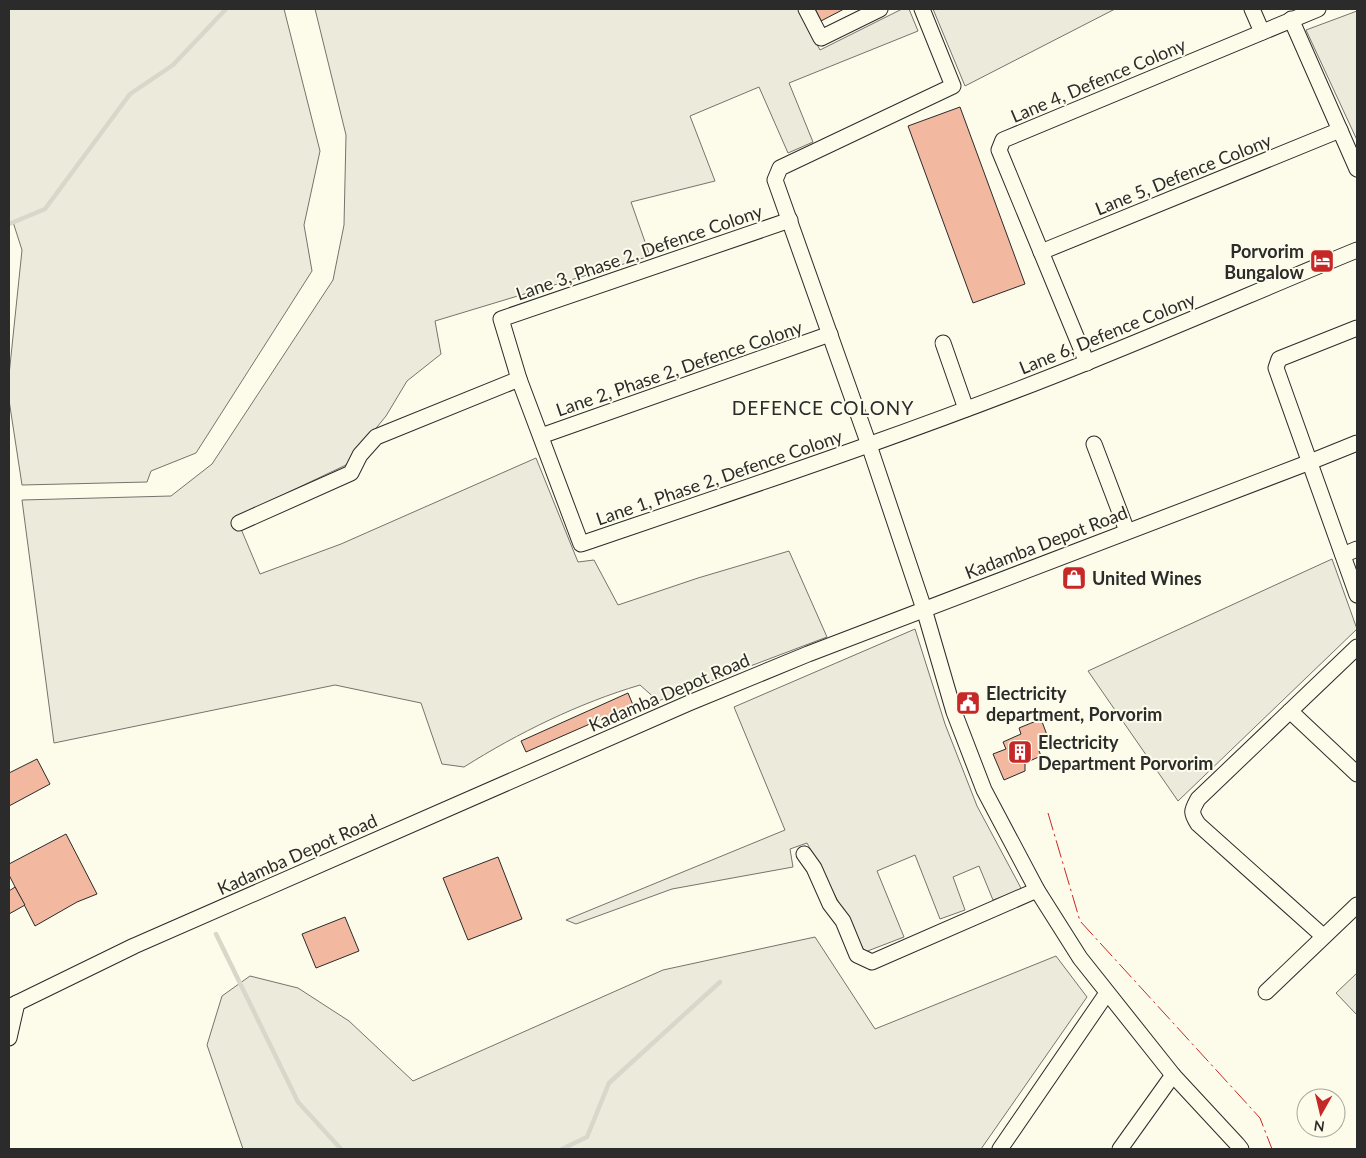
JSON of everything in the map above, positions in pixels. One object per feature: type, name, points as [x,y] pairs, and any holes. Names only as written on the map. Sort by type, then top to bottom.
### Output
[{"type":"street","points":[[806,9],[821,38],[880,9]]},
{"type":"street","points":[[922,9],[953,86],[780,168],[775,180],[869,445],[924,610],[954,712],[984,790],[1037,890],[1080,958],[1173,1075],[1239,1148]]},
{"type":"street","points":[[1252,9],[1262,32]]},
{"type":"street","name":"Lane 4, Defence Colony","points":[[1087,363],[999,150],[1003,140],[1318,9]]},
{"type":"street","points":[[1292,19],[1357,170]]},
{"type":"street","name":"Lane 5, Defence Colony","points":[[1042,252],[1340,130]]},
{"type":"street","name":"Lane 3, Phase 2, Defence Colony","points":[[519,379],[501,319],[790,220]]},
{"type":"street","name":"Lane 6, Defence Colony","points":[[869,445],[1087,363],[1357,250]]},
{"type":"street","points":[[1357,328],[1279,359],[1276,368],[1357,595]]},
{"type":"street","name":"Lane 2, Phase 2, Defence Colony","points":[[541,436],[830,334]]},
{"type":"street","points":[[943,343],[966,409]]},
{"type":"street","points":[[239,524],[351,473],[360,455],[376,437],[519,379],[541,436]]},
{"type":"street","name":"Lane 1, Phase 2, Defence Colony","points":[[541,436],[582,544],[869,445]]},
{"type":"street","name":"Kadamba Depot Road","points":[[13,1005],[134,946],[698,700],[808,654],[1310,462],[1357,442]]},
{"type":"street","points":[[1094,444],[1127,531]]},
{"type":"street","points":[[1343,555],[1357,549]]},
{"type":"street","points":[[1323,936],[1198,824],[1192,810],[1198,799],[1357,646]]},
{"type":"street","points":[[1290,711],[1357,774]]},
{"type":"street","points":[[804,854],[814,868],[830,904],[843,921],[857,955],[872,962],[1037,890]]},
{"type":"street","points":[[1266,992],[1357,904]]},
{"type":"street","points":[[1000,1149],[1107,993]]},
{"type":"street","points":[[9,1038],[13,1005]]},
{"type":"street","points":[[1120,1149],[1173,1075]]},
{"type":"shaded area","points":[[9,9],[284,9],[320,151],[304,225],[312,271],[196,453],[151,471],[147,482],[22,485],[9,400],[9,375],[22,250],[13,222],[9,222]]},
{"type":"shaded area","points":[[315,9],[798,9],[820,50],[902,9],[909,9],[918,31],[789,83],[813,142],[788,153],[759,87],[690,116],[715,181],[631,202],[650,256],[435,321],[441,354],[407,381],[386,416],[346,465],[236,517],[260,574],[341,544],[536,458],[578,562],[594,560],[618,605],[698,578],[789,551],[827,637],[658,701],[640,685],[617,692],[549,720],[506,742],[464,767],[442,764],[421,703],[335,685],[54,743],[22,500],[171,496],[212,464],[333,280],[344,225],[346,135]]},
{"type":"shaded area","points":[[933,9],[1115,9],[965,86]]},
{"type":"shaded area","points":[[1357,11],[1357,140],[1306,30]]},
{"type":"shaded area","points":[[1332,559],[1357,629],[1178,801],[1088,671]]},
{"type":"shaded area","points":[[915,629],[945,724],[977,806],[1022,890],[993,900],[979,866],[953,877],[965,910],[940,919],[915,855],[877,871],[904,937],[865,952],[807,843],[790,849],[793,867],[672,889],[576,924],[566,920],[785,830],[734,707]]},
{"type":"shaded area","points":[[815,937],[875,1029],[1056,956],[1087,997],[981,1149],[243,1149],[207,1045],[222,996],[250,976],[298,988],[349,1021],[413,1081],[663,970]]},
{"type":"shaded area","points":[[1357,973],[1357,1015],[1336,993]]},
{"type":"building","points":[[815,9],[844,9],[821,21]]},
{"type":"building","points":[[960,107],[1025,284],[973,303],[908,126]]},
{"type":"building","points":[[628,693],[633,705],[526,752],[521,741]]},
{"type":"building","name":"Electricity Department Porvorim","points":[[1041,719],[1050,743],[1038,748],[1041,756],[1025,763],[1025,771],[1004,780],[993,754],[1006,749],[1003,742],[1021,734],[1019,728]]},
{"type":"building","points":[[37,759],[50,784],[9,806],[9,773]]},
{"type":"building","points":[[66,834],[97,894],[77,902],[35,926],[9,875],[9,864]]},
{"type":"building","points":[[498,857],[522,919],[468,940],[443,878]]},
{"type":"building","points":[[15,887],[25,905],[9,914],[9,891]]},
{"type":"building","points":[[345,917],[359,951],[316,968],[302,934]]},
{"type":"waterway","points":[[9,224],[45,209],[130,94],[173,65],[226,9]]},
{"type":"waterway","points":[[216,934],[298,1102],[341,1149]]},
{"type":"waterway","points":[[562,1149],[587,1137],[609,1083],[720,982]]},
{"type":"power","points":[[1048,813],[1080,921],[1260,1118],[1272,1149]]},
{"type":"place","name":"Porvorim Bungalow","points":[[1322,261]]},
{"type":"place","name":"United Wines","points":[[1074,578]]},
{"type":"place","name":"Electricity department, Porvorim","points":[[968,703]]},
{"type":"place","name":"Electricity Department Porvorim","points":[[1020,752]]},
{"type":"district","name":"DEFENCE COLONY","points":[[823,407]]}]
